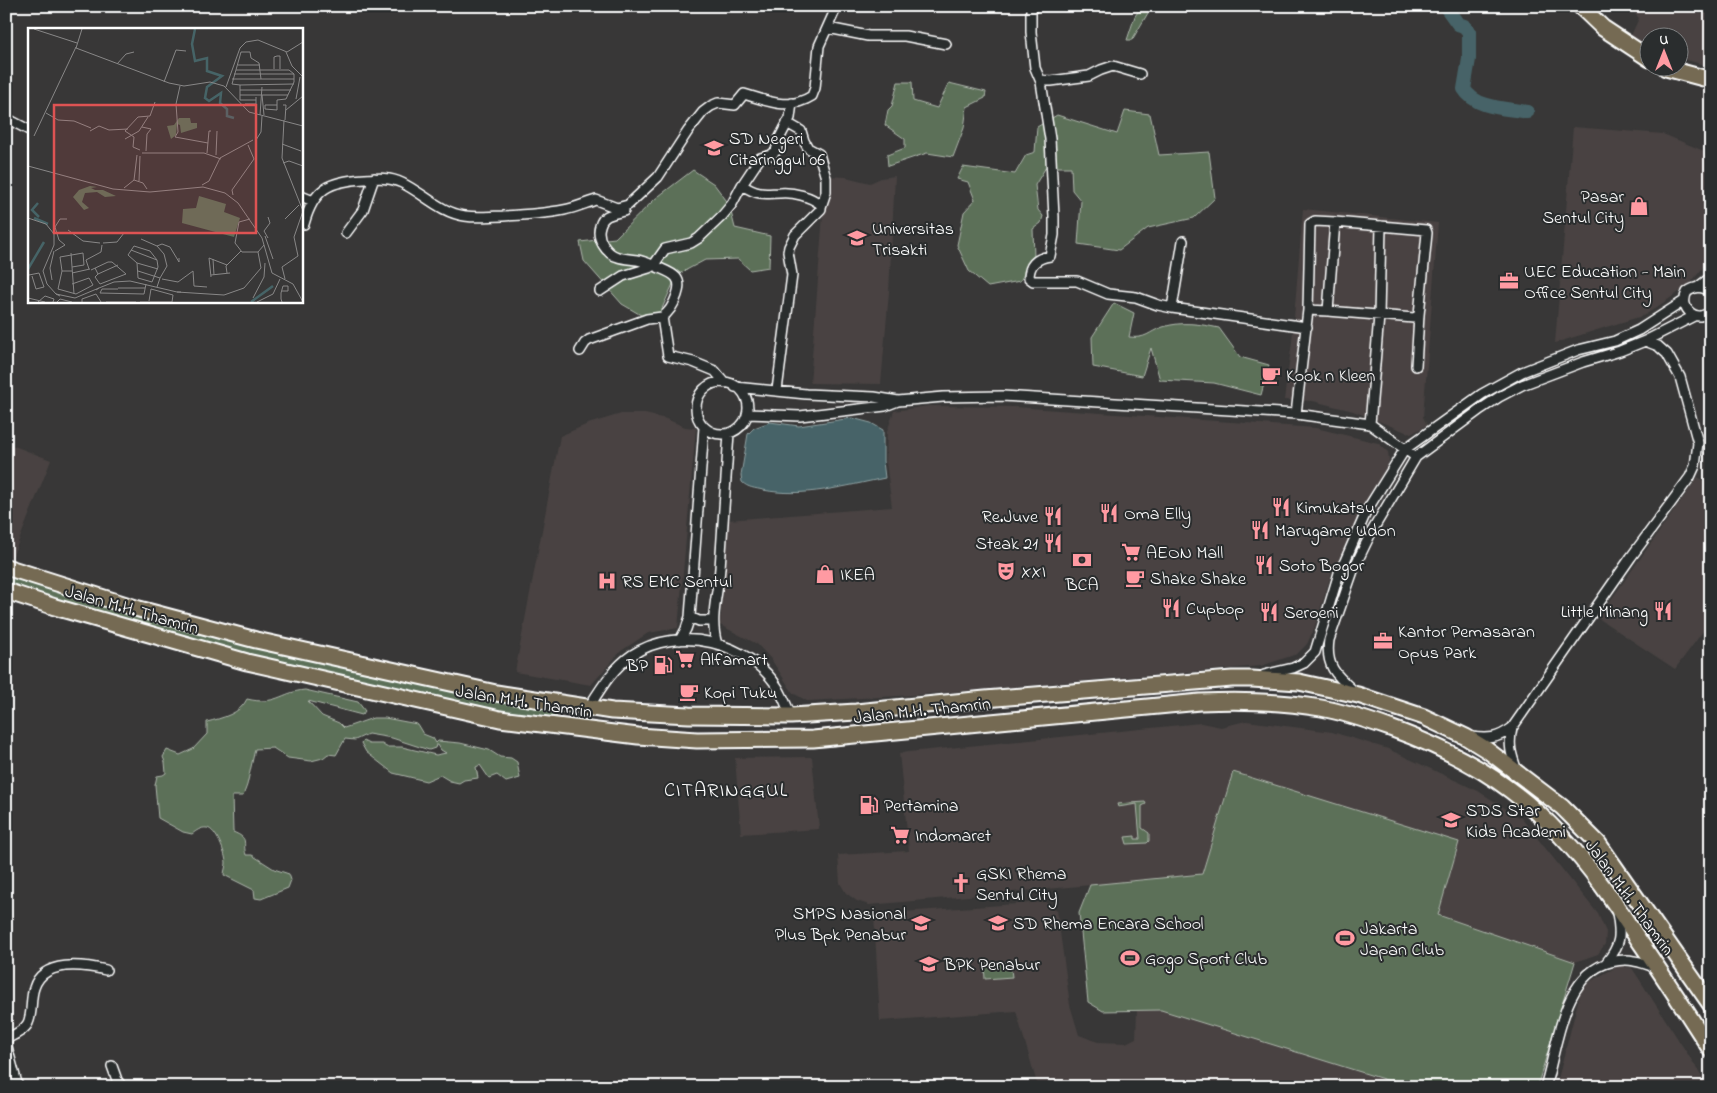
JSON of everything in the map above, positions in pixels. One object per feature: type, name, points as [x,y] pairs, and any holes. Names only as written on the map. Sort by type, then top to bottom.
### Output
[{"type":"main road","points":[[1580,6],[1603,28],[1640,52]]},
{"type":"main road","points":[[1690,74],[1711,80]]},
{"type":"main road","name":"Jalan M.H. Thamrin","points":[[6,567],[139,609],[256,640],[496,693],[612,711],[689,715],[791,716],[856,712],[1201,680],[1252,679],[1299,682],[1358,695],[1424,717],[1466,737],[1517,771],[1562,807],[1598,843],[1711,1005]]},
{"type":"main road","name":"Jalan M.H. Thamrin","points":[[6,591],[246,662],[500,719],[638,736],[697,740],[813,739],[1200,702],[1262,701],[1322,708],[1352,715],[1415,737],[1432,745],[1492,776],[1524,799],[1563,837],[1616,904],[1711,1050]]},
{"type":"main road","points":[[1299,682],[1307,692],[1306,699],[1300,706]]},
{"type":"main road","points":[[1322,708],[1318,701],[1319,693],[1324,687]]},
{"type":"main road","points":[[589,731],[575,728],[565,722],[562,718],[563,715],[566,712],[598,714],[612,711]]},
{"type":"main road","points":[[1524,799],[1536,786]]},
{"type":"street","points":[[304,224],[310,204],[323,191],[337,182],[374,178],[391,178],[446,210],[465,216],[539,214],[582,206],[596,200],[621,208],[638,197],[658,177],[691,127],[703,112],[711,106],[718,103],[734,105],[744,94],[773,104],[792,103],[812,96],[815,88],[819,46],[837,6]]},
{"type":"street","points":[[1031,6],[1031,32],[1035,68],[1040,80],[1050,139],[1054,235],[1050,256],[1040,257],[1033,263],[1029,278],[1032,281],[1077,281],[1108,294],[1136,297],[1158,306],[1307,327]]},
{"type":"street","points":[[828,28],[868,36],[905,36],[946,44]]},
{"type":"street","points":[[1040,80],[1051,81],[1088,76],[1113,66],[1140,74]]},
{"type":"street","points":[[600,291],[623,276],[653,266],[665,249],[683,246],[699,238],[717,221],[732,204],[760,158],[771,155],[776,151],[779,139],[791,114],[792,103]]},
{"type":"street","points":[[6,118],[28,129]]},
{"type":"street","points":[[777,390],[792,275],[788,252],[789,246],[794,235],[821,207],[826,192],[826,178],[820,156],[817,152],[808,148],[801,132],[787,123]]},
{"type":"street","points":[[346,233],[363,210],[374,178]]},
{"type":"street","points":[[742,185],[760,194],[789,192],[797,194],[816,201],[821,207]]},
{"type":"street","points":[[302,196],[313,201]]},
{"type":"street","points":[[580,351],[590,340],[637,322],[662,317],[675,301],[679,285],[677,278],[672,273],[639,260],[614,256],[604,246],[599,235],[603,218],[611,214],[630,210],[638,197]]},
{"type":"street","points":[[1296,414],[1307,327],[1310,224],[1315,221],[1426,230],[1416,366]]},
{"type":"street","points":[[1328,311],[1335,222]]},
{"type":"street","points":[[1370,424],[1379,316],[1381,226]]},
{"type":"street","points":[[1172,308],[1183,241]]},
{"type":"street","points":[[1252,679],[1293,668],[1304,663],[1315,652],[1339,574],[1367,510],[1405,449],[1482,394],[1522,372],[1578,350],[1615,341],[1640,330],[1684,301],[1688,292],[1698,287],[1711,276]]},
{"type":"street","points":[[1698,287],[1705,288],[1711,293]]},
{"type":"street","points":[[1684,301],[1686,310],[1694,316]]},
{"type":"street","points":[[1308,310],[1414,318],[1419,315]]},
{"type":"street","points":[[1358,695],[1335,674],[1329,662],[1327,652],[1329,640],[1354,568],[1372,531],[1416,457],[1481,409],[1514,389],[1538,378],[1620,351],[1694,316],[1703,316],[1711,311]]},
{"type":"street","points":[[662,317],[668,356],[693,362],[715,371],[725,383]]},
{"type":"street","points":[[1466,737],[1488,738],[1502,735],[1512,728],[1690,476],[1695,466],[1698,443],[1680,377],[1667,354],[1658,346],[1645,340]]},
{"type":"street","points":[[735,386],[746,399],[747,414],[738,428],[729,433],[713,433],[704,427],[696,413],[698,398],[709,386],[725,383],[735,386],[836,396],[874,397],[898,401],[943,397],[1002,396],[1296,414],[1370,424],[1416,457]]},
{"type":"street","points":[[747,414],[800,416],[885,406],[898,401]]},
{"type":"street","points":[[680,640],[690,617],[704,427]]},
{"type":"street","points":[[718,644],[714,633],[713,621],[720,571],[729,433]]},
{"type":"street","points":[[1367,510],[1380,517]]},
{"type":"street","points":[[690,617],[699,621],[713,621]]},
{"type":"street","points":[[589,707],[606,681],[633,654],[658,644],[680,640],[705,641],[734,650],[755,663],[778,688],[791,716]]},
{"type":"street","points":[[1512,728],[1509,740],[1510,750],[1517,771]]},
{"type":"street","points":[[1606,963],[1616,951],[1620,938],[1616,904]]},
{"type":"street","points":[[1545,1087],[1566,1010],[1572,995],[1582,979],[1597,967],[1616,961],[1633,960],[1658,969]]},
{"type":"street","points":[[6,1039],[22,1030],[28,1023],[34,988],[39,976],[47,971],[62,967],[92,967],[106,970]]},
{"type":"street","points":[[6,1043],[18,1087]]},
{"type":"street","points":[[112,1066],[117,1080],[122,1087]]},
{"type":"shaded area","points":[[1627,6],[1711,6],[1711,67],[1690,61],[1690,28],[1640,28],[1640,44],[1630,38],[1639,18]]},
{"type":"shaded area","name":"Pasar Sentul City","points":[[1573,127],[1663,134],[1711,154],[1711,258],[1688,286],[1645,315],[1555,343]]},
{"type":"shaded area","name":"Universitas Trisakti","points":[[826,176],[846,177],[870,183],[881,178],[895,176],[889,292],[881,384],[810,383]]},
{"type":"shaded area","points":[[1303,209],[1438,223],[1423,417],[1427,425],[1411,434],[1353,411],[1313,401],[1284,400],[1292,342]]},
{"type":"shaded area","points":[[928,406],[1014,407],[1316,428],[1378,443],[1388,452],[1389,461],[1384,476],[1332,572],[1314,629],[1307,644],[1297,654],[1261,666],[916,695],[807,701],[793,693],[771,659],[757,644],[720,625],[728,520],[892,507],[886,462],[887,432],[894,411]]},
{"type":"shaded area","name":"RS EMC Sentul","points":[[621,414],[645,414],[666,419],[685,427],[696,428],[678,628],[648,633],[621,651],[591,685],[515,672],[560,436],[588,424]]},
{"type":"shaded area","points":[[6,443],[51,460],[12,558],[6,556]]},
{"type":"shaded area","points":[[1698,477],[1711,486],[1711,614],[1706,620],[1710,622],[1675,669],[1598,618]]},
{"type":"shaded area","points":[[1246,721],[1332,732],[1388,749],[1478,791],[1522,819],[1598,914],[1606,932],[1605,944],[1598,954],[1575,962],[1438,915],[1448,881],[1233,772],[1202,875],[869,905],[857,901],[846,893],[840,883],[838,855],[909,851],[899,753],[1201,723],[1221,727]]},
{"type":"shaded area","points":[[812,757],[819,829],[741,834],[735,758]]},
{"type":"shaded area","points":[[1045,902],[1057,910],[1070,1005],[1079,1035],[1098,1042],[1126,1043],[1136,1038],[1137,1010],[1161,1010],[1409,1087],[1038,1087],[1016,1011],[880,1021],[874,914]]},
{"type":"shaded area","points":[[1620,965],[1632,968],[1709,1087],[1556,1087],[1582,986]]},
{"type":"green space","points":[[1142,6],[1154,6],[1132,40],[1127,40],[1135,16]]},
{"type":"green space","points":[[898,82],[912,82],[913,101],[937,108],[949,83],[986,92],[985,98],[967,107],[964,128],[953,157],[927,153],[888,166],[887,155],[905,148],[905,139],[885,125]]},
{"type":"green space","points":[[1125,111],[1150,114],[1159,155],[1209,152],[1215,198],[1194,218],[1148,228],[1119,250],[1078,244],[1081,201],[1072,190],[1071,167],[1046,167],[1035,185],[1038,210],[1043,216],[1041,223],[1033,229],[1034,257],[1020,281],[988,287],[969,271],[957,245],[964,212],[975,200],[968,182],[957,179],[963,167],[1015,174],[1026,155],[1035,152],[1037,127],[1057,115],[1117,134]]},
{"type":"green space","points":[[693,170],[714,184],[729,204],[735,228],[770,236],[769,267],[750,270],[738,259],[705,260],[677,275],[660,313],[646,318],[622,304],[584,261],[580,242],[615,238],[655,199]]},
{"type":"green space","points":[[1114,303],[1134,313],[1129,337],[1144,336],[1163,327],[1177,324],[1198,324],[1219,328],[1240,357],[1269,365],[1261,395],[1214,383],[1160,380],[1151,348],[1142,376],[1093,367],[1092,337]]},
{"type":"green space","points":[[6,573],[560,708],[556,717],[560,722],[535,719],[246,656],[6,588]]},
{"type":"green space","points":[[305,690],[358,702],[365,711],[362,715],[308,701],[322,716],[339,723],[344,728],[373,718],[385,718],[417,724],[423,734],[433,738],[436,743],[438,741],[460,743],[489,750],[500,757],[511,758],[517,762],[520,778],[506,782],[497,775],[489,778],[480,765],[476,767],[478,778],[464,780],[459,783],[450,781],[440,775],[426,781],[393,773],[366,752],[361,743],[363,741],[369,744],[402,747],[436,755],[446,753],[438,745],[429,750],[392,738],[368,734],[355,740],[345,739],[336,755],[328,754],[323,758],[311,761],[288,758],[273,748],[255,749],[243,796],[232,796],[233,832],[244,839],[246,855],[252,855],[274,869],[289,874],[291,880],[288,888],[261,899],[255,898],[254,890],[224,875],[226,863],[224,854],[220,842],[210,829],[203,828],[192,834],[183,832],[158,818],[155,785],[157,776],[166,773],[163,757],[167,750],[180,755],[193,749],[207,734],[207,722],[235,712],[247,699],[257,701],[272,700]]},
{"type":"green space","name":"Jakarta Japan Club","points":[[1233,772],[1459,842],[1438,915],[1575,962],[1537,1087],[1409,1087],[1161,1010],[1103,1011],[1088,1002],[1079,913],[1090,885],[1202,874]]},
{"type":"green space","points":[[1145,802],[1146,804],[1142,806],[1142,828],[1149,833],[1149,841],[1147,843],[1127,844],[1125,837],[1135,836],[1135,839],[1140,839],[1137,804],[1118,807],[1117,804]]},
{"type":"green space","points":[[1010,962],[1012,977],[985,979],[984,964]]},
{"type":"water","points":[[852,418],[871,423],[883,430],[885,478],[824,490],[793,493],[749,487],[742,482],[741,475],[748,434],[754,428],[770,422],[799,426]]},
{"type":"waterway","points":[[1445,6],[1458,24],[1464,26],[1469,32],[1469,59],[1464,89],[1469,96],[1484,104],[1527,112]]},
{"type":"place","name":"SD Negeri Citaringgul 06","points":[[714,148]]},
{"type":"place","name":"Pasar Sentul City","points":[[1639,206]]},
{"type":"place","name":"Universitas Trisakti","points":[[857,238]]},
{"type":"place","name":"UEC Education - Main Office Sentul City","points":[[1509,281]]},
{"type":"place","name":"Kook n Kleen","points":[[1271,375]]},
{"type":"place","name":"Kimukatsu","points":[[1281,507]]},
{"type":"place","name":"Oma Elly","points":[[1109,513]]},
{"type":"place","name":"Re.Juve","points":[[1053,516]]},
{"type":"place","name":"Marugame Udon","points":[[1260,530]]},
{"type":"place","name":"Steak 21","points":[[1053,543]]},
{"type":"place","name":"AEON Mall","points":[[1131,552]]},
{"type":"place","name":"BCA","points":[[1082,560]]},
{"type":"place","name":"Soto Bogor","points":[[1264,565]]},
{"type":"place","name":"XXI","points":[[1006,571]]},
{"type":"place","name":"IKEA","points":[[825,574]]},
{"type":"place","name":"Shake Shake","points":[[1135,578]]},
{"type":"place","name":"RS EMC Sentul","points":[[607,581]]},
{"type":"place","name":"Cupbop","points":[[1171,608]]},
{"type":"place","name":"Little Minang","points":[[1663,611]]},
{"type":"place","name":"Seroeni","points":[[1269,612]]},
{"type":"place","name":"Kantor Pemasaran Opus Park","points":[[1383,641]]},
{"type":"place","name":"Alfamart","points":[[685,659]]},
{"type":"place","name":"BP","points":[[663,665]]},
{"type":"place","name":"Kopi Tuku","points":[[689,692]]},
{"type":"place","name":"Pertamina","points":[[869,805]]},
{"type":"place","name":"SDS Star Kids Academi","points":[[1451,820]]},
{"type":"place","name":"Indomaret","points":[[900,835]]},
{"type":"place","name":"GSKI Rhema Sentul City","points":[[961,883]]},
{"type":"place","name":"SMPS Nasional Plus Bpk Penabur","points":[[921,923]]},
{"type":"place","name":"SD Rhema Encara School","points":[[998,923]]},
{"type":"place","name":"Jakarta Japan Club","points":[[1345,938]]},
{"type":"place","name":"Gogo Sport Club","points":[[1130,958]]},
{"type":"place","name":"BPK Penabur","points":[[929,964]]},
{"type":"district","name":"CITARINGGUL","points":[[726,789]]}]
